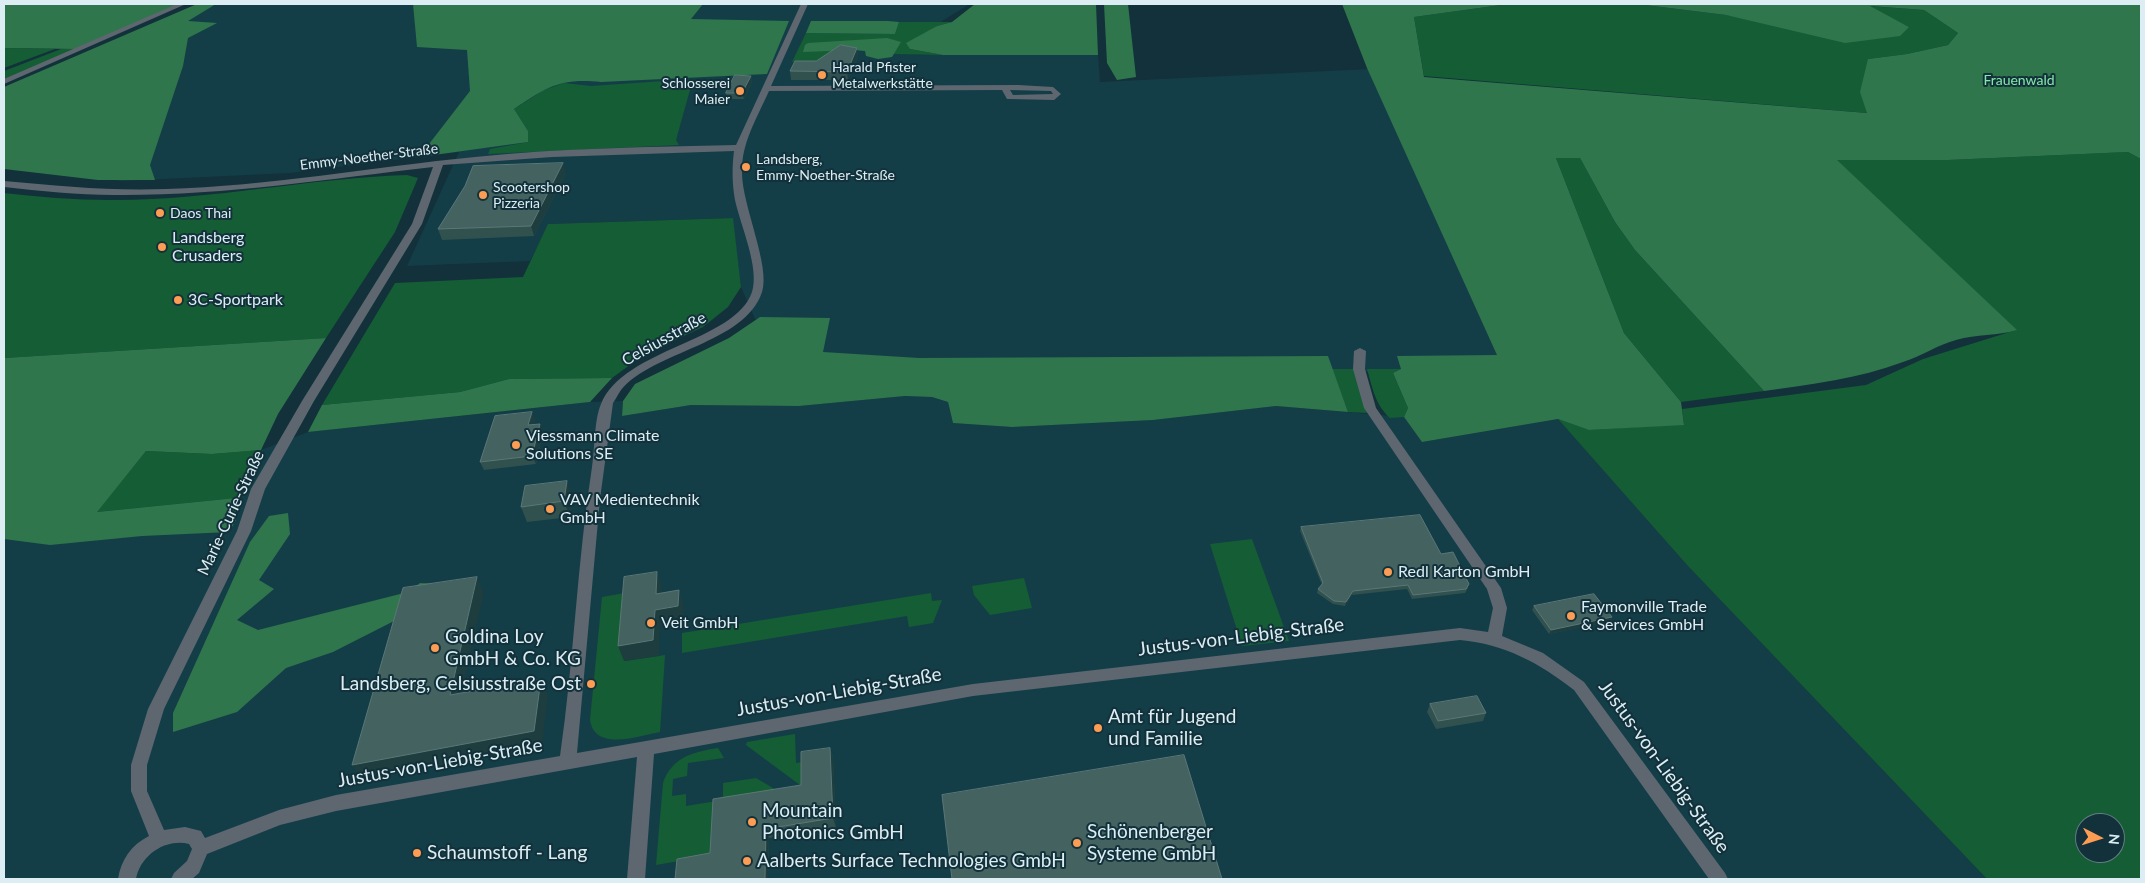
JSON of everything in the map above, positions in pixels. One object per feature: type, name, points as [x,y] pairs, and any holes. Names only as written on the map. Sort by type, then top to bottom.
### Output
[{"type":"street","points":[[4,82],[182,4]]},
{"type":"street","name":"Celsiusstraße","points":[[568,761],[597,470],[607,404],[614,391],[631,375],[717,331],[745,310],[757,292],[759,282],[736,174],[739,148],[804,4]]},
{"type":"street","points":[[766,88],[1005,88],[1053,89],[1057,94],[1054,98],[1010,97],[1005,88]]},
{"type":"street","name":"Emmy-Noether-Straße","points":[[4,184],[80,192],[158,192],[229,188],[439,163],[582,152],[739,148]]},
{"type":"street","name":"Marie-Curie-Straße","points":[[159,840],[139,791],[140,766],[156,709],[244,531],[258,489],[308,401],[417,224],[439,163]]},
{"type":"street","points":[[1360,351],[1359,368],[1370,408],[1499,597],[1499,614],[1494,637]]},
{"type":"street","name":"Justus-von-Liebig-Straße","points":[[201,848],[279,818],[336,803],[973,690],[1460,634],[1494,637],[1550,664],[1579,686],[1719,879]]},
{"type":"street","points":[[636,879],[646,748]]},
{"type":"street","points":[[127,879],[131,865],[138,855],[159,840],[174,835],[188,834],[195,837],[201,848],[193,867],[180,879]]},
{"type":"shaded area","points":[[211,4],[970,4],[906,43],[904,54],[1098,55],[1100,82],[1370,69],[1504,360],[1407,372],[1328,372],[918,360],[819,354],[824,320],[755,319],[741,287],[732,218],[549,224],[530,261],[407,266],[459,152],[290,173],[121,181],[4,164],[4,143]]},
{"type":"shaded area","points":[[905,396],[932,397],[948,402],[953,423],[1012,427],[1153,420],[1276,406],[1404,417],[1422,442],[1558,419],[1687,565],[1987,879],[4,879],[4,530],[261,450],[308,432],[590,402],[623,401],[622,416],[691,405],[799,406]]},
{"type":"green space","points":[[4,4],[180,4],[76,49],[4,48]]},
{"type":"green space","points":[[197,4],[216,4],[188,21],[217,23],[188,38],[183,66],[150,165],[155,180],[98,180],[4,169],[4,87]]},
{"type":"green space","points":[[413,4],[703,4],[691,19],[789,21],[767,74],[601,82],[575,81],[564,83],[545,90],[514,109],[528,131],[528,142],[419,157],[470,91],[467,50],[417,47]]},
{"type":"green space","points":[[975,4],[1096,4],[1098,55],[943,55],[910,49],[906,43],[937,26],[952,22]]},
{"type":"green space","points":[[1104,4],[1128,4],[1136,77],[1117,80],[1107,63]]},
{"type":"green space","name":"Frauenwald","points":[[1342,4],[1508,4],[1414,17],[1424,77],[1867,113],[1860,92],[1868,59],[1907,54],[1948,45],[1958,33],[1924,10],[1870,6],[1909,27],[1900,36],[1845,43],[1726,15],[1637,4],[2141,4],[2141,159],[2128,152],[1948,160],[1837,160],[2017,330],[1956,340],[1910,360],[1869,373],[1764,391],[1635,250],[1615,222],[1580,158],[1556,158],[1624,333],[1681,402],[1684,425],[1589,430],[1558,419],[1422,442],[1404,417],[1408,408],[1393,373],[1401,369],[1397,356],[1497,355],[1367,68]]},
{"type":"green space","points":[[1508,4],[1637,4],[1726,15],[1909,27],[1868,6],[1924,10],[1958,33],[1948,45],[1907,54],[1868,59],[1868,113],[1424,76],[1414,17]]},
{"type":"green space","points":[[811,21],[899,22],[895,34],[806,33]]},
{"type":"green space","points":[[899,22],[952,22],[937,26],[910,49],[943,55],[893,54],[898,44],[835,51],[816,61],[792,62],[806,33],[895,34]]},
{"type":"green space","points":[[887,38],[901,42],[892,57],[878,59],[866,56],[865,51],[854,50],[803,52],[805,45],[808,43]]},
{"type":"green space","points":[[4,48],[55,49],[4,68]]},
{"type":"green space","points":[[61,49],[76,49],[4,80],[4,71]]},
{"type":"green space","points":[[693,79],[676,140],[679,145],[488,154],[490,149],[528,142],[528,131],[514,109],[544,90],[564,83],[591,86]]},
{"type":"green space","points":[[2128,152],[2141,159],[2141,879],[1987,879],[1687,565],[1558,419],[1590,430],[1684,424],[1682,409],[1866,385],[1923,359],[2016,330],[1836,160],[1948,160]]},
{"type":"green space","points":[[1556,158],[1580,158],[1615,222],[1635,250],[1764,391],[1681,402],[1624,333]]},
{"type":"green space","name":"3C-Sportpark","points":[[407,175],[418,178],[395,232],[326,338],[4,358],[4,193],[83,199],[146,199],[184,197],[333,180]]},
{"type":"green space","points":[[733,218],[741,287],[728,307],[703,327],[634,362],[612,378],[509,379],[460,392],[322,405],[395,283],[523,277],[548,224]]},
{"type":"green space","points":[[760,317],[830,318],[823,352],[919,358],[1328,356],[1348,412],[1276,406],[1153,420],[1012,427],[953,423],[948,402],[932,397],[905,396],[799,406],[691,405],[622,416],[623,401],[635,384],[729,338]]},
{"type":"green space","points":[[326,338],[278,414],[261,450],[212,454],[146,451],[97,512],[236,498],[236,520],[229,532],[142,536],[50,545],[4,539],[4,358]]},
{"type":"green space","points":[[1332,369],[1354,369],[1367,413],[1348,412]]},
{"type":"green space","points":[[1367,369],[1401,369],[1393,373],[1408,408],[1404,417],[1390,418],[1385,413],[1375,395]]},
{"type":"green space","points":[[612,378],[590,402],[308,432],[322,405],[460,392],[509,379]]},
{"type":"green space","points":[[261,450],[236,498],[96,512],[146,451],[212,454]]},
{"type":"green space","points":[[288,513],[290,534],[259,580],[274,589],[237,620],[258,630],[408,592],[420,583],[440,584],[394,621],[333,652],[286,668],[237,712],[173,732],[173,713],[250,542],[269,516]]},
{"type":"green space","points":[[1252,539],[1289,641],[1242,646],[1210,544]]},
{"type":"green space","points":[[1024,578],[1032,608],[990,615],[974,595],[972,586]]},
{"type":"green space","points":[[630,592],[625,661],[665,655],[660,732],[619,740],[609,739],[600,736],[594,730],[590,720],[602,597]]},
{"type":"green space","points":[[931,593],[932,601],[942,600],[933,623],[909,627],[907,616],[682,653],[682,633]]},
{"type":"green space","points":[[795,734],[796,763],[803,762],[804,788],[746,745],[747,742]]},
{"type":"green space","points":[[718,748],[724,758],[688,763],[687,776],[673,779],[672,796],[686,794],[686,806],[723,800],[723,783],[756,778],[788,797],[714,855],[656,865],[663,783],[667,774],[684,757]]},
{"type":"building","points":[[841,45],[857,48],[847,72],[790,71],[795,61],[816,61]]},
{"type":"building","points":[[735,75],[751,76],[742,93],[726,93]]},
{"type":"building","points":[[563,163],[531,226],[438,229],[465,186],[473,166]]},
{"type":"building","name":"Viessmann Climate Solutions SE","points":[[532,412],[528,425],[540,424],[532,456],[480,462],[495,416]]},
{"type":"building","points":[[567,481],[564,501],[521,507],[525,486]]},
{"type":"building","name":"Redl Karton GmbH","points":[[1420,515],[1441,554],[1453,552],[1469,584],[1466,589],[1413,595],[1408,585],[1353,591],[1346,602],[1334,601],[1318,589],[1323,583],[1301,527]]},
{"type":"building","points":[[657,572],[656,594],[679,590],[678,606],[655,610],[653,640],[618,646],[624,577]]},
{"type":"building","name":"Goldina Loy GmbH & Co. KG","points":[[477,577],[450,695],[541,679],[534,731],[352,765],[403,588]]},
{"type":"building","name":"Faymonville Trade & Services GmbH","points":[[1594,594],[1612,617],[1551,630],[1534,606]]},
{"type":"building","points":[[1477,696],[1486,713],[1438,721],[1430,704]]},
{"type":"building","points":[[830,748],[833,818],[766,829],[765,879],[675,879],[677,859],[710,853],[713,799],[801,785],[801,752]]},
{"type":"building","name":"Schönenberger Systeme GmbH","points":[[1184,755],[1222,879],[952,879],[942,795]]},
{"type":"place","name":"Harald Pfister Metalwerkstätte","points":[[822,75]]},
{"type":"place","name":"Schlosserei Maier","points":[[740,91]]},
{"type":"place","name":"Landsberg, Emmy-Noether-Straße","points":[[746,167]]},
{"type":"place","name":"Scootershop Pizzeria","points":[[483,195]]},
{"type":"place","name":"Daos Thai","points":[[160,213]]},
{"type":"place","name":"Landsberg Crusaders","points":[[162,247]]},
{"type":"place","name":"3C-Sportpark","points":[[178,300]]},
{"type":"place","name":"Viessmann Climate Solutions SE","points":[[516,445]]},
{"type":"place","name":"VAV Medientechnik GmbH","points":[[550,509]]},
{"type":"place","name":"Redl Karton GmbH","points":[[1388,572]]},
{"type":"place","name":"Faymonville Trade & Services GmbH","points":[[1571,616]]},
{"type":"place","name":"Veit GmbH","points":[[651,623]]},
{"type":"place","name":"Goldina Loy GmbH & Co. KG","points":[[435,648]]},
{"type":"place","name":"Landsberg, Celsiusstraße Ost","points":[[591,684]]},
{"type":"place","name":"Amt für Jugend und Familie","points":[[1098,728]]},
{"type":"place","name":"Mountain Photonics GmbH","points":[[752,822]]},
{"type":"place","name":"Schönenberger Systeme GmbH","points":[[1077,843]]},
{"type":"place","name":"Schaumstoff - Lang","points":[[417,853]]},
{"type":"place","name":"Aalberts Surface Technologies GmbH","points":[[747,861]]}]
